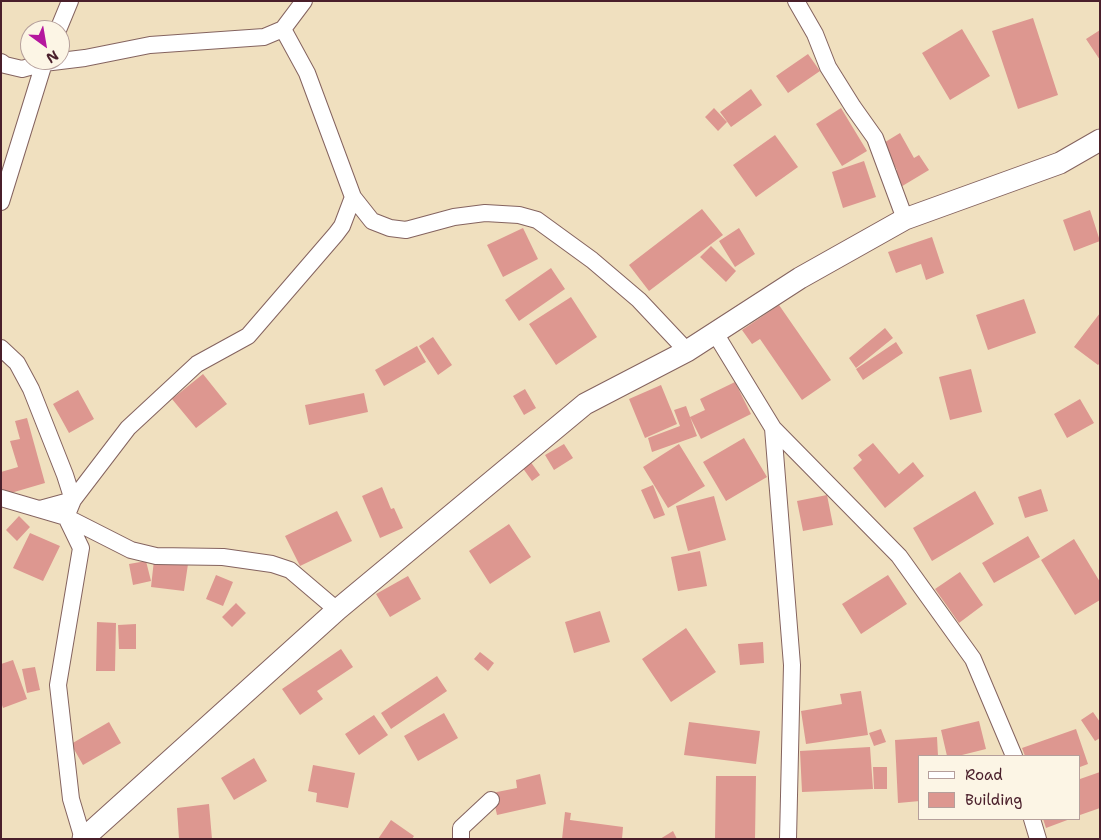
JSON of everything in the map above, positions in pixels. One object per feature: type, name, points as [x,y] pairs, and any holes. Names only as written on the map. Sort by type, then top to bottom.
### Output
[{"type":"street","points":[[62,20],[70,1]]},
{"type":"street","points":[[70,60],[150,45],[264,37],[283,29],[304,1]]},
{"type":"street","points":[[796,1],[814,34],[828,67],[875,138],[904,219]]},
{"type":"street","points":[[283,29],[307,73],[353,197],[372,221]]},
{"type":"street","points":[[1,62],[5,65],[20,69]]},
{"type":"street","points":[[1,202],[42,70]]},
{"type":"street","points":[[353,197],[346,216],[336,234],[248,336],[197,364],[128,428],[73,500],[66,517],[81,548],[58,685],[71,799],[83,839],[336,610],[585,404],[688,351],[800,278],[904,219],[1060,163],[1100,140]]},
{"type":"street","points":[[346,216],[372,221],[390,228],[406,230],[454,217],[486,213],[519,215],[537,220],[592,260],[639,300],[688,351]]},
{"type":"street","points":[[715,333],[773,428],[898,556],[972,659],[1014,755]]},
{"type":"street","points":[[1,348],[17,363],[31,389],[73,500]]},
{"type":"street","points":[[773,428],[792,665],[788,839]]},
{"type":"street","points":[[1,498],[66,517],[131,550],[156,556],[223,557],[272,564],[290,570],[336,610]]},
{"type":"street","points":[[40,510],[73,500]]},
{"type":"street","points":[[461,839],[461,828],[491,800]]},
{"type":"street","points":[[1032,820],[1038,839]]},
{"type":"building","points":[[1033,18],[1058,95],[1018,109],[992,31]]},
{"type":"building","points":[[962,29],[990,76],[950,100],[922,53]]},
{"type":"building","points":[[1100,30],[1100,60],[1086,39]]},
{"type":"building","points":[[808,54],[820,71],[788,93],[776,76]]},
{"type":"building","points":[[751,89],[762,105],[731,127],[720,112]]},
{"type":"building","points":[[714,108],[727,122],[718,131],[705,117]]},
{"type":"building","points":[[841,108],[867,151],[842,166],[816,124]]},
{"type":"building","points":[[900,133],[914,158],[919,155],[929,170],[899,188],[891,173],[897,170],[882,144]]},
{"type":"building","points":[[775,135],[798,167],[756,197],[733,165]]},
{"type":"building","points":[[864,161],[876,197],[843,208],[832,172]]},
{"type":"building","points":[[702,209],[723,235],[649,291],[629,265]]},
{"type":"building","points":[[1090,210],[1100,241],[1074,251],[1063,220]]},
{"type":"building","points":[[523,228],[538,259],[503,277],[487,245]]},
{"type":"building","points":[[739,228],[755,254],[735,267],[719,241]]},
{"type":"building","points":[[932,237],[944,273],[926,280],[921,264],[896,273],[888,252]]},
{"type":"building","points":[[711,246],[736,271],[726,282],[700,257]]},
{"type":"building","points":[[551,268],[565,289],[519,321],[505,300]]},
{"type":"building","points":[[571,297],[597,337],[556,365],[529,324]]},
{"type":"building","points":[[1024,299],[1036,333],[988,350],[976,315]]},
{"type":"building","points":[[779,305],[831,380],[802,400],[760,339],[752,344],[742,330]]},
{"type":"building","points":[[1100,313],[1100,363],[1098,365],[1074,347]]},
{"type":"building","points":[[885,328],[893,338],[856,368],[849,358]]},
{"type":"building","points":[[433,337],[452,365],[438,375],[419,346]]},
{"type":"building","points":[[896,342],[903,353],[863,380],[856,369]]},
{"type":"building","points":[[417,346],[426,362],[384,386],[375,370]]},
{"type":"building","points":[[971,369],[982,412],[950,420],[939,377]]},
{"type":"building","points":[[203,374],[227,404],[196,428],[172,399]]},
{"type":"building","points":[[735,382],[751,414],[701,439],[690,417],[705,410],[700,399]]},
{"type":"building","points":[[661,385],[677,424],[645,438],[629,399]]},
{"type":"building","points":[[525,389],[536,408],[524,415],[513,396]]},
{"type":"building","points":[[78,390],[94,419],[69,433],[53,404]]},
{"type":"building","points":[[364,393],[368,412],[309,425],[305,405]]},
{"type":"building","points":[[1080,399],[1094,423],[1067,438],[1054,414]]},
{"type":"building","points":[[686,406],[697,436],[652,452],[648,438],[680,426],[674,410]]},
{"type":"building","points":[[27,418],[45,483],[4,495],[1,486],[1,472],[18,467],[10,441],[20,439],[15,421]]},
{"type":"building","points":[[744,438],[767,477],[726,501],[703,462]]},
{"type":"building","points":[[873,443],[899,474],[913,462],[924,476],[885,508],[853,468],[862,460],[858,455]]},
{"type":"building","points":[[564,444],[573,458],[554,470],[545,455]]},
{"type":"building","points":[[679,444],[705,486],[668,508],[643,467]]},
{"type":"building","points":[[530,461],[540,475],[532,481],[522,467]]},
{"type":"building","points":[[653,485],[665,515],[654,519],[641,490]]},
{"type":"building","points":[[382,487],[391,509],[394,508],[403,528],[380,538],[362,496]]},
{"type":"building","points":[[1041,489],[1048,511],[1025,518],[1018,497]]},
{"type":"building","points":[[975,491],[994,524],[932,561],[913,528]]},
{"type":"building","points":[[827,495],[833,525],[803,531],[797,501]]},
{"type":"building","points":[[714,496],[726,540],[688,551],[676,506]]},
{"type":"building","points":[[337,511],[352,541],[300,566],[285,536]]},
{"type":"building","points":[[19,516],[30,527],[17,541],[6,530]]},
{"type":"building","points":[[509,524],[531,557],[490,584],[469,551]]},
{"type":"building","points":[[30,533],[60,546],[43,581],[13,568]]},
{"type":"building","points":[[1028,536],[1040,557],[994,583],[982,563]]},
{"type":"building","points":[[1074,539],[1100,582],[1100,600],[1075,615],[1041,560]]},
{"type":"building","points":[[700,551],[707,586],[678,591],[671,557]]},
{"type":"building","points":[[154,560],[188,564],[184,591],[151,587]]},
{"type":"building","points":[[146,561],[151,581],[133,585],[129,564]]},
{"type":"building","points":[[960,572],[983,605],[959,623],[935,589]]},
{"type":"building","points":[[216,575],[233,582],[223,606],[206,599]]},
{"type":"building","points":[[888,575],[907,604],[861,634],[842,604]]},
{"type":"building","points":[[408,576],[421,599],[390,617],[376,594]]},
{"type":"building","points":[[236,603],[246,613],[232,627],[222,617]]},
{"type":"building","points":[[600,611],[610,642],[574,653],[565,622]]},
{"type":"building","points":[[97,622],[116,623],[115,671],[96,671]]},
{"type":"building","points":[[136,624],[136,649],[119,649],[118,625]]},
{"type":"building","points":[[686,628],[716,672],[671,702],[642,659]]},
{"type":"building","points":[[763,642],[764,663],[740,665],[738,644]]},
{"type":"building","points":[[341,649],[353,667],[317,691],[323,699],[300,715],[282,689]]},
{"type":"building","points":[[480,652],[494,663],[488,671],[474,659]]},
{"type":"building","points":[[13,660],[27,699],[3,708],[1,702],[1,664]]},
{"type":"building","points":[[35,667],[40,690],[27,693],[22,669]]},
{"type":"building","points":[[437,676],[447,691],[391,729],[381,713]]},
{"type":"building","points":[[861,691],[868,735],[806,744],[801,711],[842,704],[840,694]]},
{"type":"building","points":[[1093,712],[1100,722],[1100,738],[1095,741],[1081,720]]},
{"type":"building","points":[[444,713],[458,738],[418,761],[404,736]]},
{"type":"building","points":[[374,715],[388,735],[359,755],[345,734]]},
{"type":"building","points":[[979,721],[986,749],[962,755],[947,755],[941,730]]},
{"type":"building","points":[[109,722],[121,743],[83,765],[71,744]]},
{"type":"building","points":[[689,722],[760,731],[756,764],[684,755]]},
{"type":"building","points":[[881,729],[886,742],[874,746],[869,733]]},
{"type":"building","points":[[1076,729],[1088,764],[1081,767],[1081,755],[1025,755],[1022,748]]},
{"type":"building","points":[[937,737],[938,755],[918,755],[918,801],[898,803],[895,740]]},
{"type":"building","points":[[870,747],[873,789],[802,792],[800,751]]},
{"type":"building","points":[[254,758],[267,781],[234,800],[221,778]]},
{"type":"building","points":[[313,765],[355,773],[348,808],[316,802],[317,793],[308,791]]},
{"type":"building","points":[[873,767],[887,767],[887,789],[874,789]]},
{"type":"building","points":[[1100,772],[1100,808],[1081,815],[1081,779]]},
{"type":"building","points":[[540,774],[546,804],[497,815],[492,793],[517,788],[516,780]]},
{"type":"building","points":[[716,776],[756,776],[755,839],[715,839]]},
{"type":"building","points":[[209,804],[212,839],[179,839],[177,808]]},
{"type":"building","points":[[565,812],[571,813],[570,820],[623,827],[622,839],[562,839]]},
{"type":"building","points":[[391,820],[414,836],[412,839],[378,839]]},
{"type":"building","points":[[1043,820],[1067,820],[1046,828]]},
{"type":"building","points":[[673,831],[677,839],[660,839]]}]
